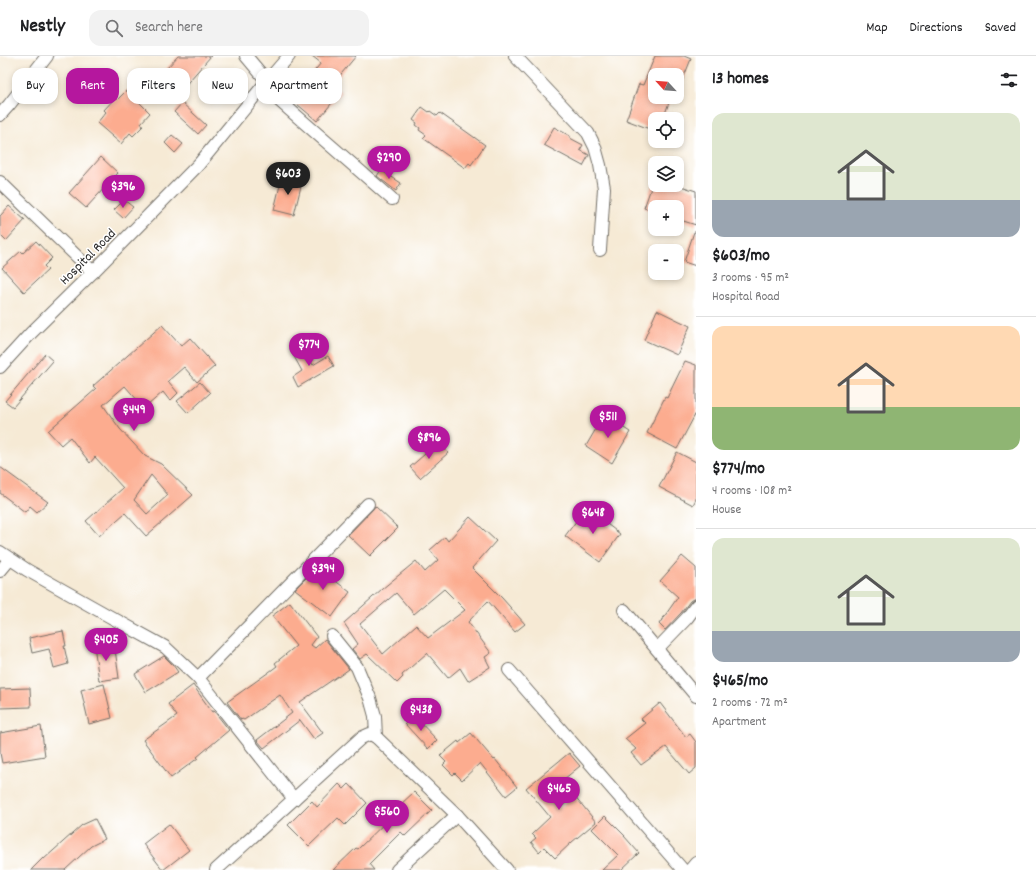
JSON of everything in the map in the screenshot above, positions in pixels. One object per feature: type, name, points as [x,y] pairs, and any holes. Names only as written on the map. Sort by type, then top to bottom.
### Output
[{"type":"street","points":[[0,114],[9,105],[47,56]]},
{"type":"street","points":[[246,56],[256,70]]},
{"type":"street","name":"Hospital Road","points":[[278,68],[289,56]]},
{"type":"street","points":[[515,56],[588,133],[596,147],[604,188],[600,250]]},
{"type":"street","name":"Hospital Road","points":[[0,367],[199,164],[256,94]]},
{"type":"street","points":[[283,104],[392,198]]},
{"type":"street","points":[[0,182],[93,272]]},
{"type":"street","points":[[198,678],[368,504]]},
{"type":"street","points":[[0,552],[27,570],[165,647],[173,653],[198,678],[294,799]]},
{"type":"street","points":[[0,571],[10,559]]},
{"type":"street","points":[[657,649],[687,618],[696,606]]},
{"type":"street","points":[[624,610],[696,696]]},
{"type":"street","points":[[332,636],[357,667],[370,698],[375,716],[376,737]]},
{"type":"street","points":[[510,670],[683,870]]},
{"type":"street","points":[[216,870],[361,738],[370,734],[376,737],[457,815],[507,870]]},
{"type":"street","points":[[397,870],[457,815]]},
{"type":"street","points":[[690,870],[696,863]]},
{"type":"building","points":[[178,56],[211,56],[200,68],[198,68],[198,71],[190,80],[190,68],[167,68]]},
{"type":"building","points":[[312,56],[356,56],[342,73],[342,68],[317,68],[321,63]]},
{"type":"building","points":[[655,56],[684,56],[691,59],[684,76],[684,68],[650,68]]},
{"type":"building","points":[[648,73],[648,104],[668,104],[666,112],[648,112],[648,128],[626,120],[639,84],[643,85]]},
{"type":"building","points":[[127,90],[127,104],[141,104],[150,113],[141,123],[143,126],[133,136],[130,133],[121,144],[97,123],[106,112],[104,110],[110,104],[119,104],[119,98]]},
{"type":"building","points":[[181,104],[183,104],[206,125],[198,134],[174,112]]},
{"type":"building","points":[[297,104],[331,104],[317,121]]},
{"type":"building","points":[[422,107],[437,116],[440,113],[485,145],[471,165],[469,163],[465,168],[423,138],[426,135],[419,130],[420,128],[416,125],[417,123],[413,120]]},
{"type":"building","points":[[554,127],[583,145],[580,150],[589,155],[583,166],[544,145]]},
{"type":"building","points":[[172,135],[183,144],[175,153],[165,143]]},
{"type":"building","points":[[101,157],[118,173],[86,208],[69,193]]},
{"type":"building","points":[[381,170],[401,183],[396,191],[377,176]]},
{"type":"building","points":[[282,177],[302,182],[294,215],[274,210]]},
{"type":"building","points":[[684,187],[696,191],[696,225],[684,221],[684,200],[648,200],[648,209],[644,208],[650,192],[684,192]]},
{"type":"building","points":[[124,200],[133,207],[123,218],[114,210]]},
{"type":"building","points":[[9,206],[25,220],[6,241],[0,235],[0,216]]},
{"type":"building","points":[[694,232],[696,232],[696,266],[684,262]]},
{"type":"building","points":[[36,241],[52,258],[44,266],[48,270],[24,292],[2,268],[21,251],[23,253]]},
{"type":"building","points":[[657,310],[690,326],[677,355],[644,340]]},
{"type":"building","points":[[162,325],[181,346],[190,338],[215,366],[197,382],[184,367],[168,381],[178,393],[170,401],[163,392],[131,420],[125,413],[139,402],[125,386],[103,405],[120,429],[145,456],[161,464],[193,495],[146,536],[125,513],[99,536],[86,521],[123,488],[95,457],[90,463],[70,437],[61,445],[48,431],[96,389],[93,386]],"holes":[[[151,475],[168,495],[147,514],[134,500]]]},
{"type":"building","points":[[301,345],[313,365],[328,356],[334,366],[298,387],[293,377],[302,371],[291,351]]},
{"type":"building","points":[[45,354],[53,361],[13,407],[5,401]]},
{"type":"building","points":[[685,361],[696,365],[696,413],[677,449],[647,433],[665,397],[667,398]]},
{"type":"building","points":[[200,382],[210,393],[188,413],[177,401]]},
{"type":"building","points":[[604,415],[630,432],[612,463],[586,446]]},
{"type":"building","points":[[439,442],[448,453],[420,478],[410,467]]},
{"type":"building","points":[[677,452],[696,462],[696,499],[693,505],[659,487]]},
{"type":"building","points":[[0,467],[48,502],[37,512],[30,506],[25,512],[0,493]]},
{"type":"building","points":[[375,506],[398,528],[370,556],[348,535]]},
{"type":"building","points":[[586,508],[620,534],[600,562],[565,536]]},
{"type":"building","points":[[470,517],[496,541],[472,568],[525,624],[515,632],[488,601],[468,622],[491,653],[485,657],[490,667],[468,681],[460,668],[448,678],[427,653],[402,675],[403,677],[397,683],[367,654],[360,659],[352,649],[358,644],[344,623],[416,561],[425,572],[438,560],[430,550],[445,537],[448,541]],"holes":[[[444,589],[465,610],[428,638],[416,625],[383,654],[360,624],[396,593],[414,614]]]},
{"type":"building","points":[[682,556],[696,568],[696,599],[690,601],[665,630],[659,624],[678,597],[660,581]]},
{"type":"building","points":[[317,567],[350,592],[332,617],[295,589]]},
{"type":"building","points":[[290,602],[317,637],[311,645],[315,648],[325,639],[349,669],[300,702],[323,733],[314,739],[300,720],[264,748],[257,740],[292,713],[280,695],[244,720],[241,720],[227,702],[277,666],[275,663],[296,646],[272,616]]},
{"type":"building","points":[[63,631],[66,646],[64,646],[68,664],[54,668],[49,649],[32,653],[29,638]]},
{"type":"building","points":[[114,642],[119,678],[99,681],[94,645]]},
{"type":"building","points":[[164,656],[178,672],[146,692],[135,674]]},
{"type":"building","points":[[104,684],[112,718],[89,724],[81,690]]},
{"type":"building","points":[[193,685],[212,712],[214,711],[229,730],[197,757],[198,758],[171,778],[143,740],[177,716],[168,704]]},
{"type":"building","points":[[30,688],[31,707],[0,708],[0,689]]},
{"type":"building","points":[[660,703],[686,737],[690,734],[696,742],[696,768],[689,774],[666,747],[641,765],[631,753],[636,749],[625,739],[645,723],[641,719]]},
{"type":"building","points":[[414,716],[437,740],[428,749],[405,724]]},
{"type":"building","points":[[41,726],[45,756],[2,763],[0,753],[0,733]]},
{"type":"building","points":[[471,733],[494,760],[495,759],[517,787],[506,796],[480,763],[462,780],[455,773],[453,775],[443,765],[446,762],[440,756],[458,741],[459,743]]},
{"type":"building","points":[[569,753],[580,766],[547,793],[560,808],[574,795],[596,822],[555,858],[544,847],[539,852],[531,842],[536,838],[532,834],[550,817],[526,788]]},
{"type":"building","points":[[339,784],[344,789],[349,784],[367,803],[345,825],[338,818],[309,846],[288,825],[312,801],[317,807]]},
{"type":"building","points":[[414,792],[432,810],[405,836],[401,832],[369,864],[374,870],[333,870],[356,848],[358,849],[389,819],[387,817]]},
{"type":"building","points":[[605,816],[639,853],[621,870],[602,870],[618,855],[592,829]]},
{"type":"building","points":[[95,819],[105,839],[91,846],[65,870],[31,870],[82,825]]},
{"type":"building","points":[[169,824],[189,850],[163,870],[143,844]]}]
